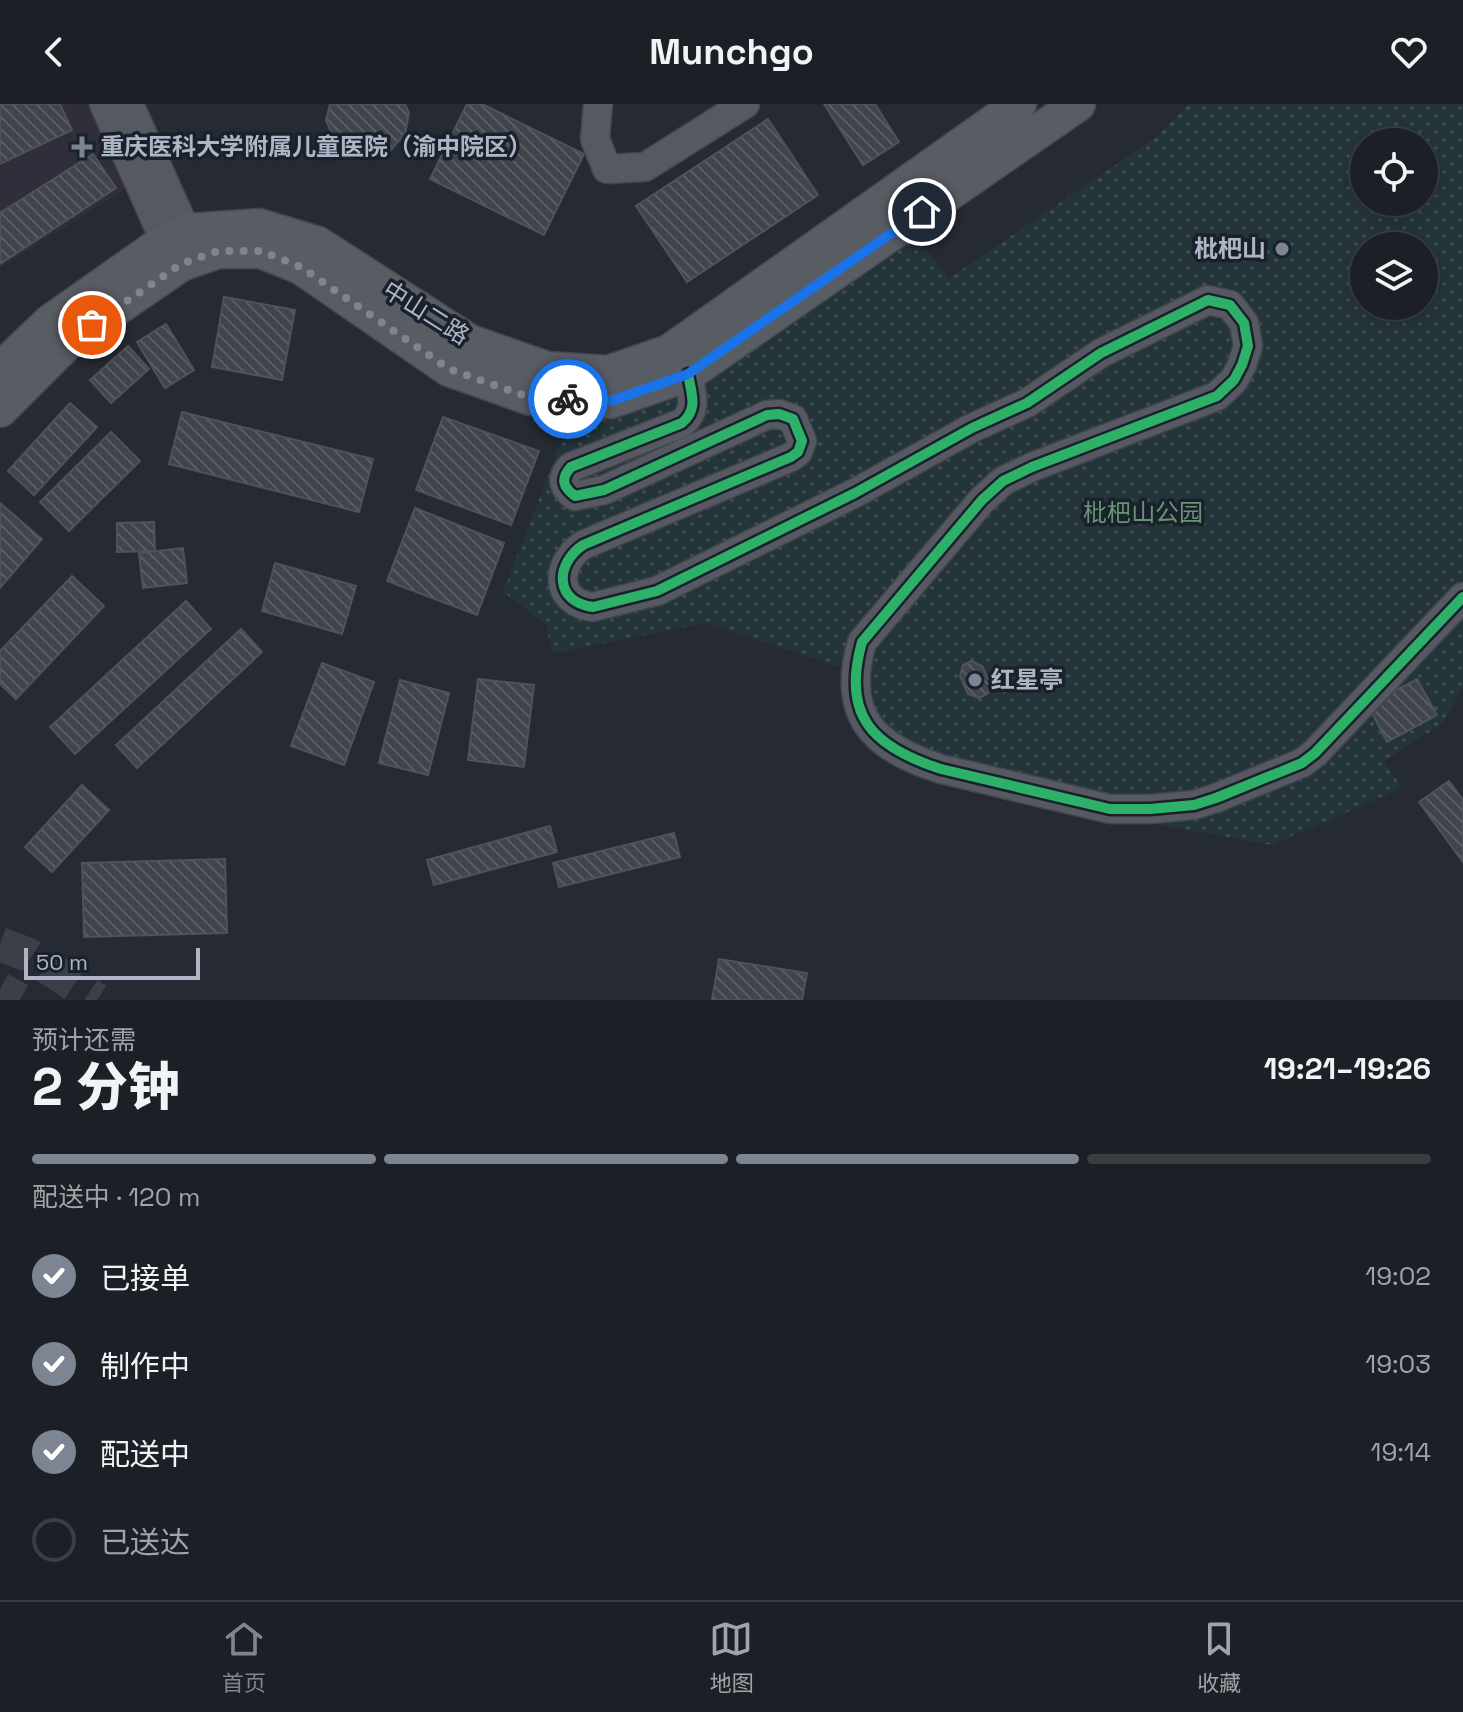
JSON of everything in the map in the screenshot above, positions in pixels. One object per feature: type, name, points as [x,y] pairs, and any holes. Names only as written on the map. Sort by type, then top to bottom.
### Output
[{"type":"main road","name":"中山二路","points":[[176,236],[259,226],[318,244],[470,342],[547,369],[608,373],[669,352],[1019,104]]},
{"type":"main road","name":"中山二路","points":[[0,410],[69,341],[181,264],[218,251],[261,251],[301,267],[449,369],[531,398],[611,401],[688,374],[1078,104]]},
{"type":"main road","points":[[0,370],[50,322],[176,236]]},
{"type":"street","points":[[104,104],[176,236]]},
{"type":"street","points":[[129,104],[176,236]]},
{"type":"street","points":[[598,104],[595,139],[607,169],[645,167],[745,104]]},
{"type":"street","points":[[688,374],[693,405],[691,415],[682,423],[571,467],[564,474],[563,483],[568,490],[575,496],[604,490],[767,415],[779,414],[793,419],[802,441],[798,452],[583,545],[570,554],[563,566],[562,578],[571,598],[582,606],[593,607],[657,591],[855,493],[972,428],[1027,403],[1101,353],[1208,300],[1230,305],[1244,323],[1248,346],[1242,365],[1234,380],[1217,396],[1003,481],[982,500],[862,642],[854,669],[855,692],[867,726],[880,740],[914,761],[941,769],[1110,809],[1174,808],[1216,798],[1302,763],[1315,753],[1463,597]]},
{"type":"shaded area","name":"重庆医科大学附属儿童医院（渝中院区）","points":[[0,104],[143,104],[191,206],[125,189],[0,268]]},
{"type":"green space","name":"枇杷山公园","points":[[1189,104],[1463,104],[1463,686],[1442,724],[1384,761],[1402,788],[1272,845],[1107,815],[907,770],[863,740],[849,715],[842,668],[706,623],[552,653],[546,624],[503,592],[571,417],[616,414],[914,234],[949,278],[1154,139]]},
{"type":"building","points":[[0,104],[60,104],[72,130],[0,164]]},
{"type":"building","points":[[330,104],[405,104],[409,113],[405,134],[391,150],[371,157],[350,153],[334,140],[326,120]]},
{"type":"building","points":[[467,104],[482,104],[584,154],[544,235],[430,179]]},
{"type":"building","points":[[824,104],[875,104],[899,142],[863,165]]},
{"type":"building","points":[[768,119],[818,195],[687,282],[636,206]]},
{"type":"building","points":[[93,154],[116,188],[0,264],[0,213]]},
{"type":"building","points":[[224,297],[295,310],[282,380],[212,367]]},
{"type":"building","points":[[166,324],[194,370],[165,388],[137,342]]},
{"type":"building","points":[[128,346],[149,369],[111,403],[90,380]]},
{"type":"building","points":[[70,403],[97,427],[34,495],[8,471]]},
{"type":"building","points":[[182,412],[373,459],[359,512],[169,464]]},
{"type":"building","points":[[443,417],[539,451],[511,525],[416,490]]},
{"type":"building","points":[[111,432],[140,461],[69,531],[40,502]]},
{"type":"building","points":[[0,503],[42,539],[0,588]]},
{"type":"building","points":[[415,508],[504,543],[477,615],[387,581]]},
{"type":"building","points":[[154,522],[155,551],[117,552],[117,523]]},
{"type":"building","points":[[183,548],[187,583],[143,588],[139,553]]},
{"type":"building","points":[[275,563],[356,586],[342,634],[262,611]]},
{"type":"building","points":[[72,576],[104,606],[16,699],[0,684],[0,651]]},
{"type":"building","points":[[186,601],[211,629],[75,754],[50,727]]},
{"type":"building","points":[[241,629],[262,652],[137,768],[116,745]]},
{"type":"building","name":"红星亭","points":[[971,661],[982,666],[990,683],[987,694],[979,698],[968,694],[960,676],[963,665]]},
{"type":"building","points":[[322,663],[374,682],[344,765],[291,746]]},
{"type":"building","points":[[478,679],[534,685],[524,767],[468,760]]},
{"type":"building","points":[[1417,679],[1437,715],[1387,742],[1368,705]]},
{"type":"building","points":[[400,680],[449,693],[428,775],[379,763]]},
{"type":"building","points":[[1449,781],[1463,800],[1463,862],[1419,802]]},
{"type":"building","points":[[82,785],[109,810],[52,872],[25,847]]},
{"type":"building","points":[[550,826],[557,852],[434,885],[427,860]]},
{"type":"building","points":[[674,833],[680,857],[559,887],[553,863]]},
{"type":"building","points":[[225,859],[227,933],[84,937],[82,863]]},
{"type":"building","points":[[719,959],[807,973],[802,1000],[712,1000]]},
{"type":"tunnel","points":[[0,944],[29,955],[97,1000]]},
{"type":"tunnel","points":[[0,989],[20,1000]]},
{"type":"cycle path","points":[[688,374],[692,406],[687,418],[682,423],[571,467],[564,479],[571,493],[575,496],[604,490],[767,415],[779,414],[793,419],[802,441],[798,452],[583,545],[567,562],[563,581],[565,590],[580,604],[593,607],[657,591],[855,493],[972,428],[1027,403],[1101,353],[1208,300],[1230,305],[1244,323],[1248,346],[1242,365],[1234,380],[1217,396],[1003,481],[982,500],[862,642],[856,690],[868,725],[897,750],[941,769],[1110,809],[1194,805],[1216,798],[1302,763],[1315,753],[1463,597]]},
{"type":"way so far","points":[[92,325],[181,264],[218,251],[261,251],[301,267],[449,369],[531,398],[568,399]]},
{"type":"place","name":"重庆医科大学附属儿童医院（渝中院区）","points":[[82,147]]},
{"type":"place","name":"枇杷山","points":[[1282,249]]},
{"type":"place","name":"红星亭","points":[[975,680]]},
{"type":"route","points":[[568,399],[611,401],[688,374],[922,212]]}]
